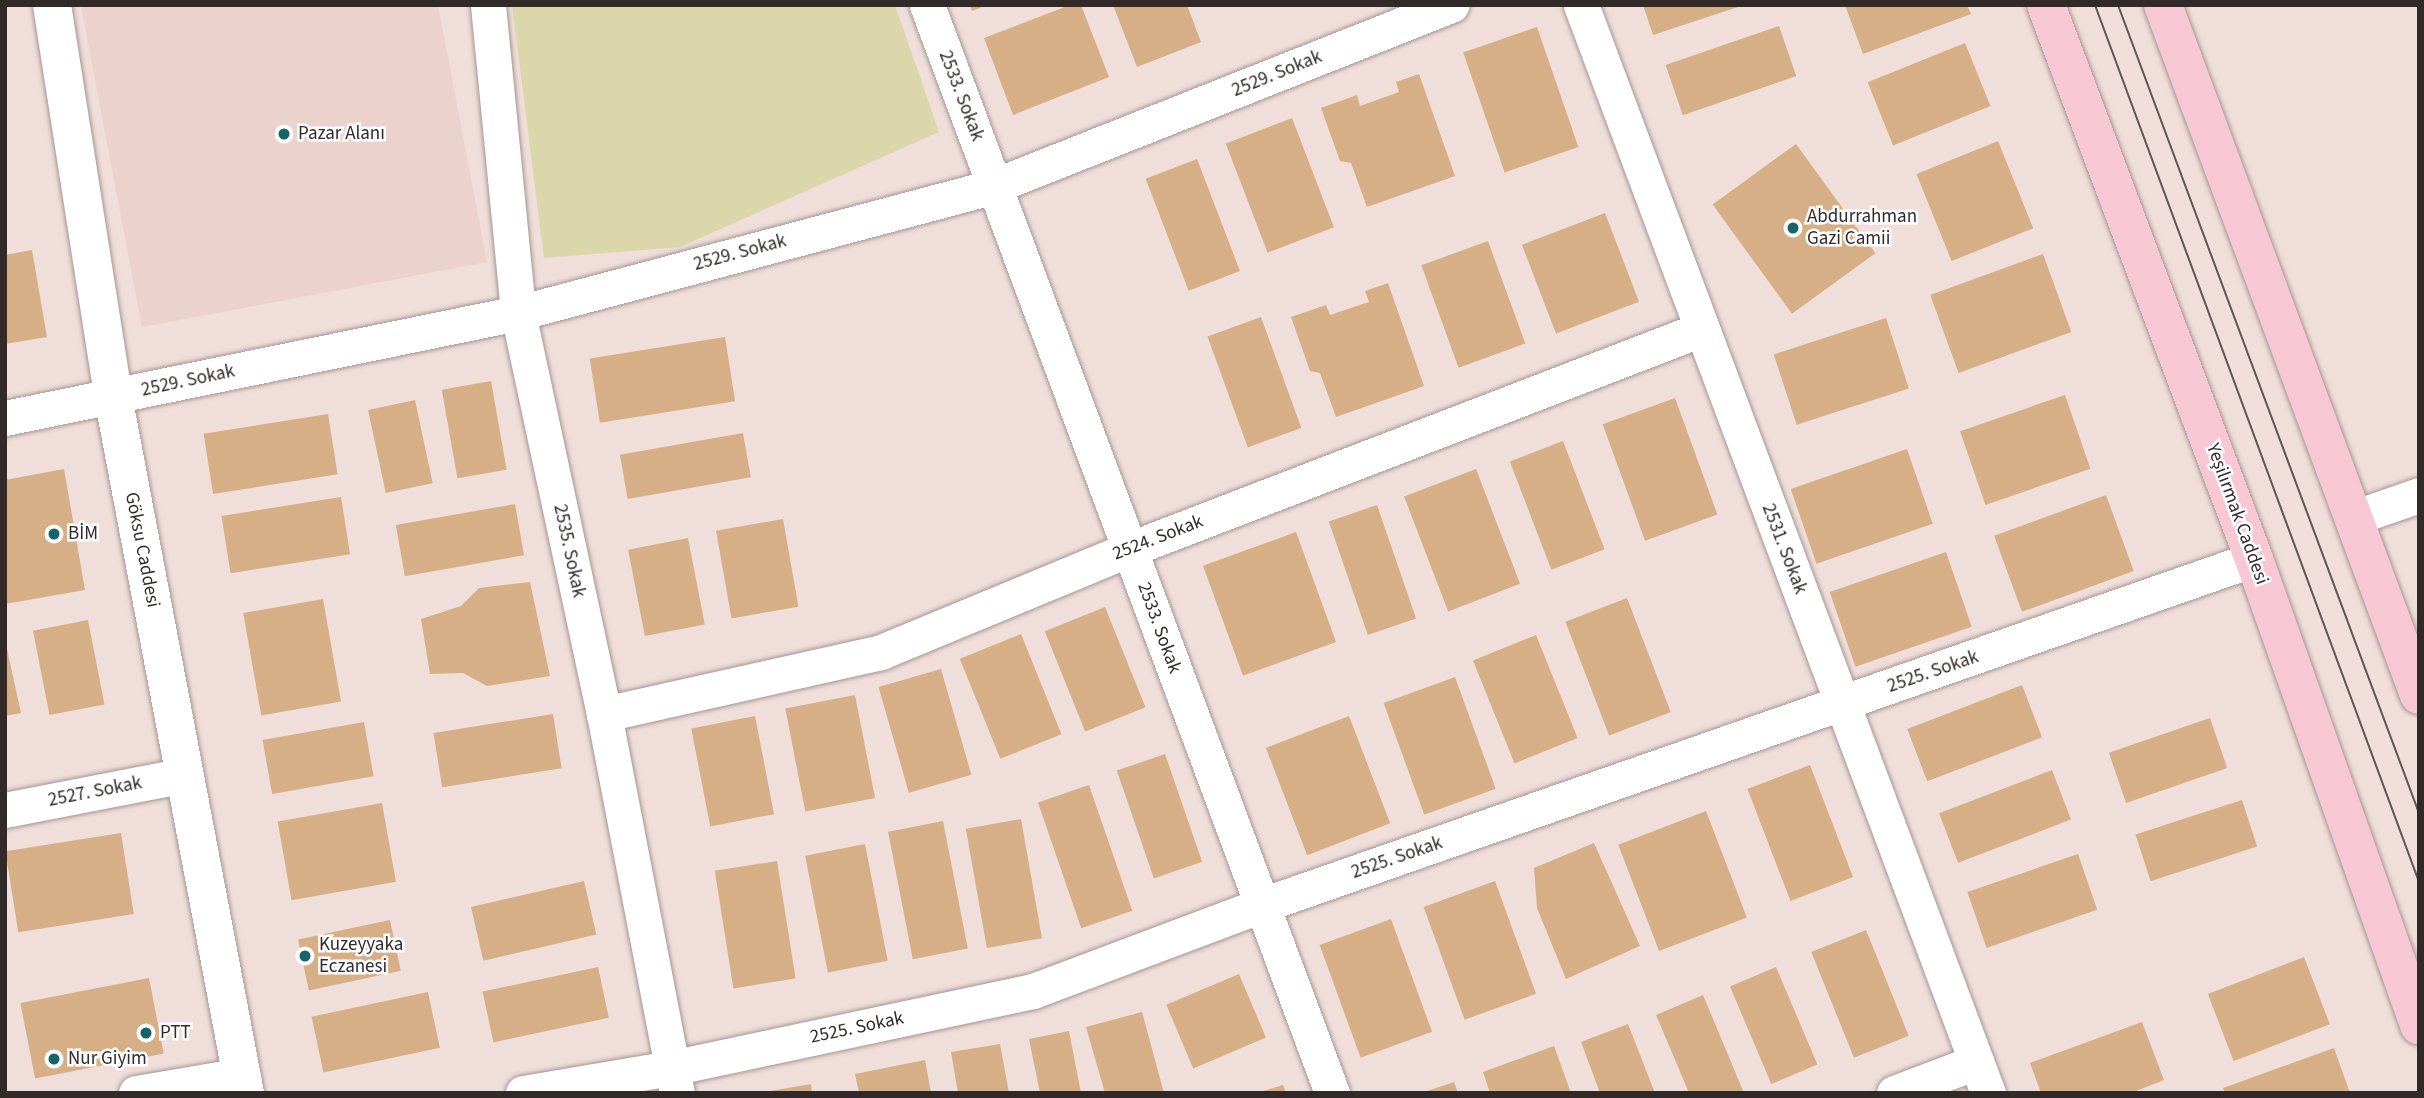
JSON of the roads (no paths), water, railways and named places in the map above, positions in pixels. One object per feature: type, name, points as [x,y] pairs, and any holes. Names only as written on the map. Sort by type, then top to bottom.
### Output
[{"type":"main road","name":"Yeşilırmak Caddesi","points":[[2046,5],[2254,559],[2419,1026]]},
{"type":"main road","points":[[2162,5],[2419,695]]},
{"type":"street","name":"Göksu Caddesi","points":[[52,5],[113,396],[244,1084]]},
{"type":"street","name":"2535. Sokak","points":[[488,5],[518,313],[604,714],[674,1080]]},
{"type":"street","name":"2533. Sokak","points":[[927,5],[1332,1093]]},
{"type":"street","name":"2529. Sokak","points":[[5,418],[518,313],[994,186],[1451,5]]},
{"type":"street","name":"2531. Sokak","points":[[1581,5],[1982,1077]]},
{"type":"street","name":"2524. Sokak","points":[[604,714],[881,652],[1130,549],[1702,329]]},
{"type":"street","points":[[2353,518],[2419,495]]},
{"type":"street","name":"2525. Sokak","points":[[523,1093],[674,1080],[1032,990],[1262,905],[2254,559]]},
{"type":"street","name":"2527. Sokak","points":[[5,810],[185,775]]},
{"type":"street","points":[[1894,1093],[1982,1077]]},
{"type":"street","points":[[136,1093],[244,1084]]},
{"type":"tram line","points":[[2095,5],[2419,882]]},
{"type":"tram line","points":[[2118,5],[2419,813]]},
{"type":"place","name":"Pazar Alanı","points":[[284,134]]},
{"type":"place","name":"Abdurrahman Gazi Camii","points":[[1793,228]]},
{"type":"place","name":"BİM","points":[[54,534]]},
{"type":"place","name":"Kuzeyyaka Eczanesi","points":[[305,956]]},
{"type":"place","name":"PTT","points":[[146,1033]]},
{"type":"place","name":"Nur Giyim","points":[[54,1059]]}]
